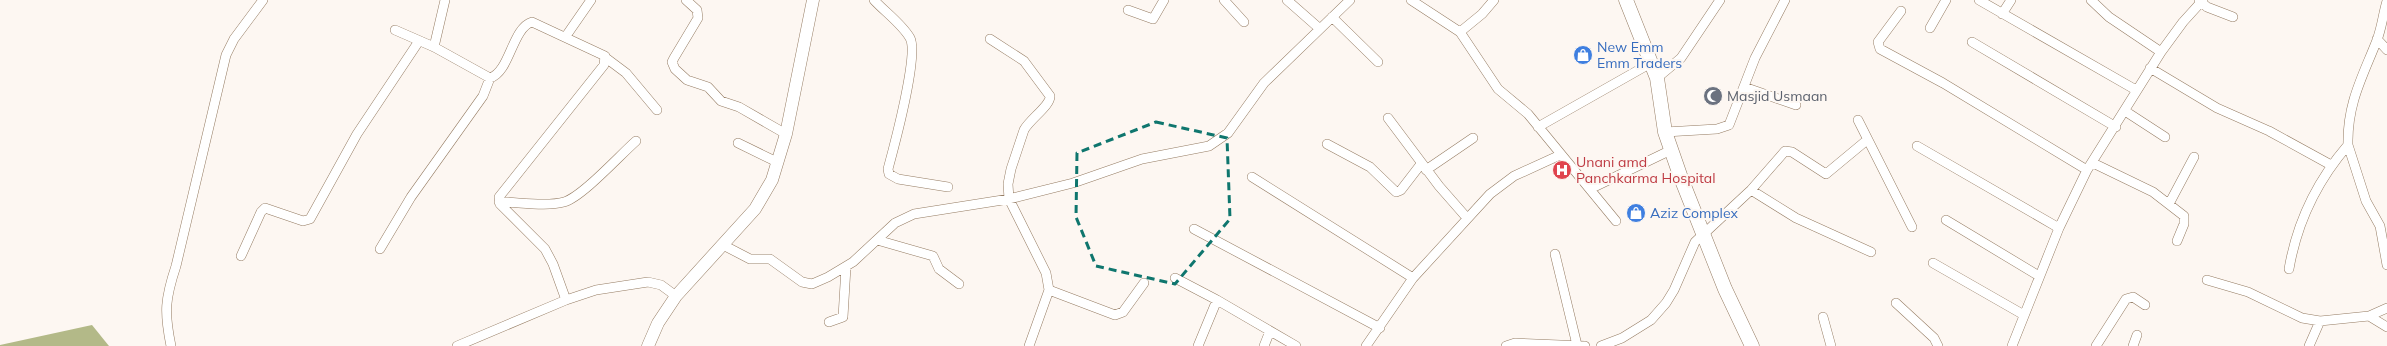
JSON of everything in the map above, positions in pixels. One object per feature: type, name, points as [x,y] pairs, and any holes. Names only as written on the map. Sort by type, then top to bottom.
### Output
[{"type":"main road","points":[[648,346],[658,323],[676,296],[756,209],[772,180],[786,134],[813,0]]},
{"type":"main road","points":[[1626,0],[1657,78],[1665,132],[1671,150],[1725,289],[1752,346]]},
{"type":"street","points":[[171,346],[165,306],[167,294],[176,266],[226,55],[234,38],[264,0]]},
{"type":"street","points":[[434,47],[445,0]]},
{"type":"street","points":[[566,36],[591,0]]},
{"type":"street","points":[[686,0],[697,10],[698,18],[674,58],[675,69],[690,82],[708,87],[721,101],[739,107],[786,134]]},
{"type":"street","points":[[874,0],[910,37],[913,50],[901,119],[888,169],[889,174],[898,179],[948,187]]},
{"type":"street","points":[[1128,10],[1153,19],[1164,0]]},
{"type":"street","points":[[1224,0],[1244,22]]},
{"type":"street","points":[[1287,0],[1320,29]]},
{"type":"street","points":[[723,245],[750,259],[770,260],[777,262],[802,282],[808,284],[819,281],[846,267],[863,255],[895,223],[914,214],[1009,199],[1073,183],[1142,158],[1200,150],[1217,143],[1228,132],[1264,83],[1350,0]]},
{"type":"street","points":[[1411,0],[1460,32],[1498,89],[1523,109],[1616,221]]},
{"type":"street","points":[[1460,32],[1482,14],[1494,0]]},
{"type":"street","points":[[1657,78],[1681,58],[1720,0]]},
{"type":"street","points":[[1665,132],[1726,127],[1732,121],[1755,58],[1785,0]]},
{"type":"street","points":[[1930,28],[1946,0]]},
{"type":"street","points":[[1979,0],[2136,90]]},
{"type":"street","points":[[2002,14],[2011,0]]},
{"type":"street","points":[[2091,0],[2109,17],[2161,52]]},
{"type":"street","points":[[2012,346],[2059,228],[2090,167],[2116,127],[2150,68],[2201,1],[2233,18]]},
{"type":"street","points":[[2387,1],[2377,39],[2356,88],[2348,145],[2364,195],[2380,226],[2387,265]]},
{"type":"street","points":[[1901,11],[1878,42],[1880,49],[2090,167],[2153,192],[2185,219],[2177,241]]},
{"type":"street","points":[[1332,17],[1378,62]]},
{"type":"street","points":[[380,249],[415,191],[483,96],[490,78],[498,73],[526,24],[536,22],[602,54],[626,73],[657,110]]},
{"type":"street","points":[[395,30],[434,47],[490,78]]},
{"type":"street","points":[[990,39],[1024,60],[1050,96],[1049,103],[1029,122],[1024,130],[1011,169],[1009,199],[1046,273],[1049,290],[1028,346]]},
{"type":"street","points":[[2377,39],[2387,50]]},
{"type":"street","points":[[241,256],[261,212],[265,208],[304,221],[310,219],[357,134],[419,41]]},
{"type":"street","points":[[1972,42],[2116,127]]},
{"type":"street","points":[[499,202],[501,192],[604,65],[606,58]]},
{"type":"street","points":[[1538,127],[1651,63]]},
{"type":"street","points":[[2150,68],[2218,108],[2269,131],[2331,165]]},
{"type":"street","points":[[1744,87],[1796,105]]},
{"type":"street","points":[[2125,111],[2165,137]]},
{"type":"street","points":[[1388,118],[1424,167],[1467,218]]},
{"type":"street","points":[[1858,120],[1912,227]]},
{"type":"street","points":[[1327,144],[1370,167],[1396,192],[1401,190],[1424,167],[1473,138]]},
{"type":"street","points":[[499,202],[558,203],[568,200],[581,192],[636,140]]},
{"type":"street","points":[[1601,346],[1622,338],[1651,320],[1666,303],[1687,257],[1703,233],[1751,190],[1785,151],[1792,152],[1826,174],[1867,140]]},
{"type":"street","points":[[738,143],[777,162]]},
{"type":"street","points":[[2289,268],[2292,249],[2310,202],[2331,165],[2348,145]]},
{"type":"street","points":[[1917,146],[2059,228]]},
{"type":"street","points":[[1590,190],[1671,150]]},
{"type":"street","points":[[1366,346],[1380,328],[1413,278],[1467,218],[1506,181],[1560,155]]},
{"type":"street","points":[[2169,204],[2194,157]]},
{"type":"street","points":[[1252,177],[1413,278]]},
{"type":"street","points":[[1751,190],[1796,218],[1871,252]]},
{"type":"street","points":[[499,202],[544,249],[553,264],[566,300]]},
{"type":"street","points":[[1946,220],[2039,276]]},
{"type":"street","points":[[1194,229],[1380,328]]},
{"type":"street","points":[[877,240],[933,256],[939,269],[959,284]]},
{"type":"street","points":[[1506,346],[1516,344],[1581,345],[1555,254]]},
{"type":"street","points":[[1933,263],[2024,315]]},
{"type":"street","points":[[829,322],[840,319],[844,315],[846,267]]},
{"type":"street","points":[[1175,278],[1217,300],[1296,346]]},
{"type":"street","points":[[2207,280],[2248,292],[2293,315],[2320,320],[2369,316],[2387,308]]},
{"type":"street","points":[[457,346],[566,300],[602,289],[648,282],[661,285],[676,296]]},
{"type":"street","points":[[1049,290],[1115,315],[1123,312],[1144,283]]},
{"type":"street","points":[[2096,346],[2126,299],[2131,297],[2145,305]]},
{"type":"street","points":[[1198,346],[1217,300]]},
{"type":"street","points":[[1896,302],[1934,338],[1938,346]]},
{"type":"street","points":[[2369,316],[2387,327]]},
{"type":"street","points":[[1823,317],[1831,346]]},
{"type":"street","points":[[2309,346],[2320,320]]},
{"type":"street","points":[[1264,346],[1270,331]]},
{"type":"street","points":[[2133,346],[2137,335]]},
{"type":"highlighted area","points":[[1156,122],[1227,138],[1230,219],[1175,284],[1096,266],[1076,217],[1077,153]]},
{"type":"green space","points":[[92,325],[109,346],[0,346],[0,345]]},
{"type":"place","name":"New Emm Emm Traders","points":[[1583,55]]},
{"type":"place","name":"Masjid Usmaan","points":[[1713,96]]},
{"type":"place","name":"Unani amd Panchkarma Hospital","points":[[1562,170]]},
{"type":"place","name":"Aziz Complex","points":[[1636,213]]}]
